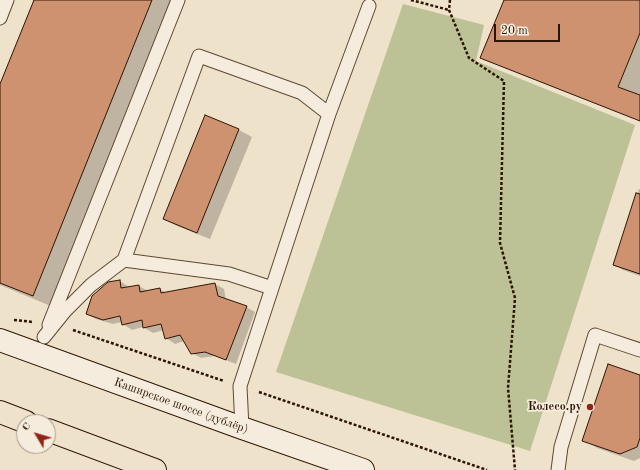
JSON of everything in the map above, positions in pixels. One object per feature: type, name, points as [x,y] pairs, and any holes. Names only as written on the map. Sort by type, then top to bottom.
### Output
[{"type":"main road","name":"Каширское шоссе (дублёр)","points":[[0,340],[41,345],[242,428],[363,470]]},
{"type":"main road","points":[[0,412],[16,418]]},
{"type":"main road","points":[[56,433],[155,470]]},
{"type":"lane","points":[[0,18],[7,0]]},
{"type":"lane","points":[[41,345],[178,0]]},
{"type":"lane","points":[[242,428],[240,386],[329,114],[369,6]]},
{"type":"lane","points":[[41,345],[65,311],[91,285],[124,260],[199,56],[302,93],[329,114]]},
{"type":"lane","points":[[124,260],[229,274],[272,288]]},
{"type":"lane","points":[[558,470],[561,447],[595,335],[640,349]]},
{"type":"path","points":[[411,0],[449,10]]},
{"type":"path","points":[[450,0],[449,10],[469,58],[504,81],[500,243],[515,298],[508,388],[515,470]]},
{"type":"green space","points":[[403,4],[484,25],[476,61],[635,125],[530,451],[276,372]]},
{"type":"building","points":[[34,0],[152,0],[33,296],[0,283],[0,84]]},
{"type":"building","points":[[504,0],[640,0],[640,33],[618,87],[640,95],[640,121],[480,58]]},
{"type":"building","points":[[205,115],[239,129],[197,233],[163,219]]},
{"type":"building","points":[[636,193],[640,194],[640,274],[613,265]]},
{"type":"building","points":[[120,280],[121,288],[139,285],[140,292],[160,288],[161,293],[215,283],[218,296],[247,306],[226,360],[205,352],[191,354],[180,335],[165,339],[161,324],[143,328],[142,320],[122,325],[120,316],[103,320],[86,314],[92,296],[108,282]]},
{"type":"building","points":[[608,364],[640,375],[640,438],[637,447],[620,454],[582,441]]},
{"type":"place","name":"Колесо.ру","points":[[590,407]]}]
